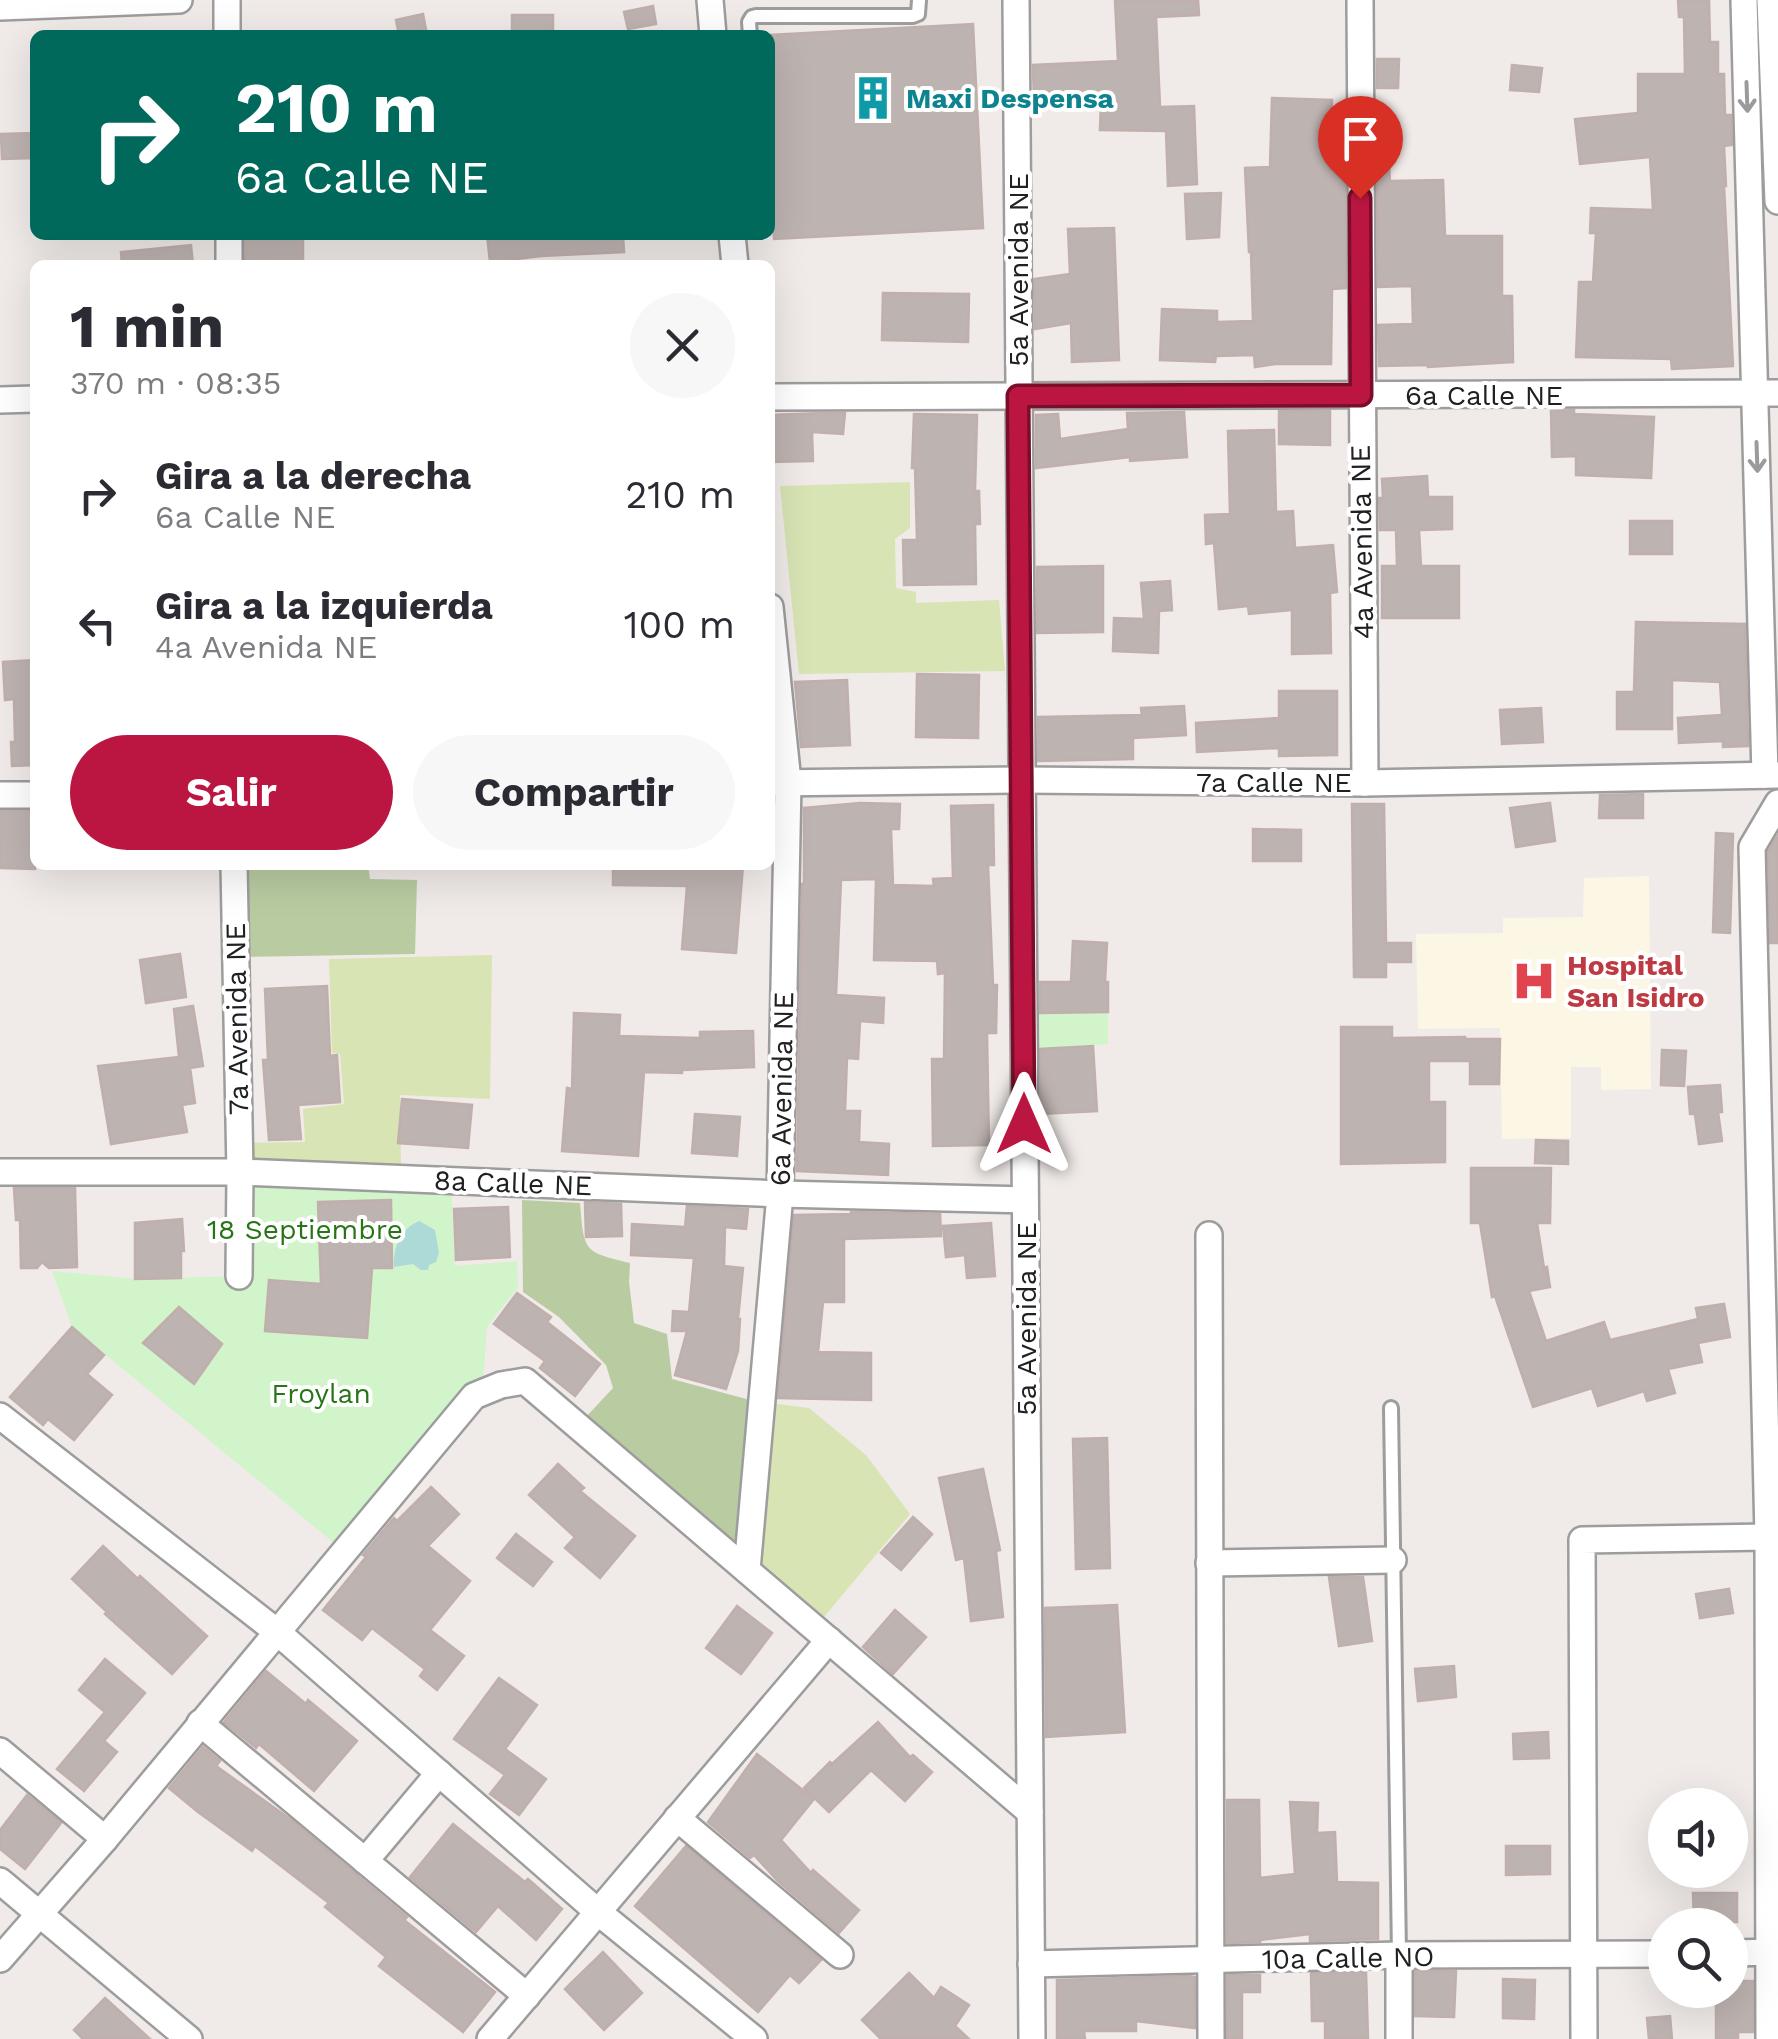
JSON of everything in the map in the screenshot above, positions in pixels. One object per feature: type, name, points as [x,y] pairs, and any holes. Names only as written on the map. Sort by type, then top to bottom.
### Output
[{"type":"street","points":[[0,7],[179,0]]},
{"type":"street","points":[[227,0],[227,30]]},
{"type":"street","points":[[710,0],[713,30]]},
{"type":"street","name":"5a Avenida NE","points":[[1016,0],[1032,2039]]},
{"type":"street","name":"4a Avenida NE","points":[[1360,0],[1365,783]]},
{"type":"street","points":[[1744,0],[1766,393],[1772,775]]},
{"type":"street","points":[[1770,0],[1778,201]]},
{"type":"street","name":"6a Calle NE","points":[[775,397],[1766,393]]},
{"type":"street","points":[[0,400],[30,400]]},
{"type":"street","name":"6a Avenida NE","points":[[747,1570],[780,1194],[779,783],[775,705]]},
{"type":"street","name":"7a Calle NE","points":[[779,783],[1365,783],[1772,775]]},
{"type":"street","points":[[0,795],[30,794]]},
{"type":"street","points":[[1768,2039],[1774,1952],[1752,847],[1778,804]]},
{"type":"street","name":"7a Avenida NE","points":[[234,870],[239,1276]]},
{"type":"street","name":"8a Calle NE","points":[[0,1172],[240,1172],[1025,1200]]},
{"type":"street","points":[[1208,1236],[1211,2039]]},
{"type":"street","points":[[0,1959],[474,1396],[501,1384],[525,1381],[1030,1812]]},
{"type":"street","points":[[0,1416],[276,1632],[598,1912],[754,2039]]},
{"type":"street","points":[[1584,2039],[1582,1540],[1768,1537]]},
{"type":"street","points":[[1210,1563],[1393,1560]]},
{"type":"street","points":[[490,2039],[829,1640]]},
{"type":"street","points":[[200,1723],[526,1996]]},
{"type":"street","points":[[0,1752],[104,1838]]},
{"type":"street","points":[[365,1861],[439,1774]]},
{"type":"street","points":[[677,1818],[840,1955]]},
{"type":"street","points":[[0,1881],[189,2039]]},
{"type":"street","points":[[1748,1953],[1774,1952]]},
{"type":"street","name":"10a Calle NO","points":[[1032,1964],[1399,1955],[1648,1954]]},
{"type":"street","points":[[1399,1955],[1400,2039]]},
{"type":"lane","points":[[750,30],[749,22],[756,16],[913,16],[918,14],[920,0]]},
{"type":"lane","points":[[1391,1408],[1399,1955]]},
{"type":"shaded area","name":"Hospital San Isidro","points":[[1649,876],[1651,1089],[1601,1090],[1601,1067],[1571,1067],[1571,1138],[1502,1139],[1500,1028],[1418,1029],[1416,934],[1503,933],[1503,918],[1583,917],[1584,878]]},
{"type":"green space","points":[[910,482],[910,528],[895,539],[896,588],[916,592],[916,603],[999,600],[1005,671],[799,674],[780,486]]},
{"type":"green space","points":[[240,870],[369,870],[370,879],[417,880],[415,954],[240,957]]},
{"type":"green space","points":[[492,955],[490,1099],[400,1095],[401,1173],[245,1167],[245,1143],[305,1142],[303,1109],[344,1104],[340,1054],[332,1053],[329,959]]},
{"type":"green space","points":[[1030,982],[1108,982],[1108,1044],[1031,1049]]},
{"type":"green space","name":"Froylan","points":[[240,1172],[451,1181],[455,1266],[517,1261],[518,1287],[487,1327],[483,1382],[467,1391],[334,1543],[72,1327],[52,1271],[135,1279],[239,1276]]},
{"type":"green space","points":[[522,1200],[580,1203],[589,1247],[603,1256],[630,1263],[634,1323],[667,1334],[672,1379],[750,1400],[740,1548],[586,1417],[613,1388],[606,1365],[559,1317],[523,1292]]},
{"type":"green space","points":[[770,1403],[809,1408],[866,1455],[910,1514],[819,1623],[755,1567]]},
{"type":"water","points":[[419,1221],[435,1230],[439,1253],[436,1262],[428,1270],[413,1264],[394,1267],[399,1240]]},
{"type":"building","points":[[1115,0],[1198,0],[1199,15],[1156,17],[1160,107],[1194,106],[1197,184],[1168,186],[1166,131],[1100,130],[1101,101],[1034,104],[1033,65],[1118,61]]},
{"type":"building","points":[[1678,0],[1709,0],[1710,42],[1718,42],[1718,74],[1724,74],[1725,115],[1731,115],[1732,145],[1724,146],[1724,186],[1733,366],[1672,369],[1671,359],[1576,357],[1579,282],[1593,282],[1596,233],[1590,233],[1591,208],[1653,210],[1650,157],[1580,164],[1575,119],[1638,113],[1638,74],[1685,74],[1684,17],[1679,17]]},
{"type":"building","points":[[653,6],[656,24],[628,29],[624,12]]},
{"type":"building","points":[[423,14],[426,30],[398,30],[396,20]]},
{"type":"building","points":[[512,15],[553,15],[553,30],[512,30]]},
{"type":"building","name":"Maxi Despensa","points":[[973,24],[983,228],[775,239],[775,35]]},
{"type":"building","points":[[1377,59],[1399,59],[1398,88],[1377,88]]},
{"type":"building","points":[[1512,65],[1542,68],[1539,92],[1510,90]]},
{"type":"building","points":[[1272,98],[1332,100],[1330,168],[1345,168],[1346,288],[1332,289],[1331,364],[1255,367],[1254,355],[1216,356],[1215,362],[1160,360],[1162,309],[1217,311],[1217,322],[1253,321],[1245,168],[1270,167]]},
{"type":"building","points":[[30,133],[30,158],[2,159],[1,134]]},
{"type":"building","points":[[1377,167],[1389,167],[1390,181],[1443,180],[1445,236],[1502,236],[1502,296],[1512,296],[1513,362],[1379,366],[1378,325],[1413,324],[1412,286],[1378,287]]},
{"type":"building","points":[[1221,193],[1219,237],[1187,239],[1185,194]]},
{"type":"building","points":[[1114,228],[1119,360],[1072,362],[1071,323],[1035,329],[1034,279],[1070,274],[1068,229]]},
{"type":"building","points":[[245,240],[303,240],[303,260],[245,260]]},
{"type":"building","points":[[488,240],[623,240],[624,252],[490,260]]},
{"type":"building","points":[[191,245],[192,260],[122,260],[121,252]]},
{"type":"building","points":[[883,293],[969,294],[968,342],[882,340]]},
{"type":"building","points":[[1574,410],[1574,414],[1654,417],[1651,478],[1576,475],[1576,456],[1552,457],[1551,411]]},
{"type":"building","points":[[1279,411],[1330,411],[1330,445],[1279,444]]},
{"type":"building","points":[[1184,412],[1187,457],[1130,461],[1130,457],[1036,468],[1036,415],[1058,414],[1060,439],[1128,429],[1127,413]]},
{"type":"building","points":[[845,413],[843,434],[812,432],[813,461],[775,462],[775,415]]},
{"type":"building","points":[[914,414],[977,415],[975,491],[979,491],[980,524],[975,524],[976,584],[904,585],[903,540],[917,540],[912,468]]},
{"type":"building","points":[[1274,430],[1276,512],[1293,511],[1295,548],[1333,545],[1337,592],[1330,593],[1331,653],[1292,654],[1292,610],[1249,614],[1248,606],[1219,609],[1214,543],[1206,544],[1205,515],[1230,514],[1228,431]]},
{"type":"building","points":[[1427,476],[1428,497],[1452,497],[1452,529],[1419,530],[1421,566],[1459,566],[1459,618],[1382,618],[1382,566],[1397,566],[1396,530],[1380,530],[1382,479]]},
{"type":"building","points":[[1630,521],[1672,521],[1672,554],[1630,554]]},
{"type":"building","points":[[1103,566],[1103,632],[1037,633],[1037,567]]},
{"type":"building","points":[[1170,581],[1172,610],[1159,611],[1158,653],[1113,651],[1114,618],[1144,619],[1141,583]]},
{"type":"building","points":[[1636,622],[1745,624],[1748,746],[1723,747],[1723,741],[1679,743],[1678,718],[1722,715],[1720,682],[1672,680],[1672,729],[1617,729],[1617,692],[1634,692]]},
{"type":"building","points":[[30,660],[30,765],[12,766],[14,699],[5,700],[3,662]]},
{"type":"building","points":[[917,674],[979,675],[978,738],[916,737]]},
{"type":"building","points":[[847,680],[850,745],[801,747],[795,682]]},
{"type":"building","points":[[1279,691],[1337,691],[1337,755],[1279,756],[1279,748],[1197,752],[1196,723],[1279,718]]},
{"type":"building","points":[[1184,706],[1186,735],[1133,738],[1133,759],[1038,761],[1038,717],[1142,715],[1141,708]]},
{"type":"building","points":[[1541,708],[1543,742],[1502,744],[1500,710]]},
{"type":"building","points":[[1643,794],[1643,818],[1599,818],[1600,795]]},
{"type":"building","points":[[1550,803],[1555,841],[1516,847],[1510,808]]},
{"type":"building","points":[[900,804],[899,829],[891,829],[893,885],[934,886],[933,879],[953,878],[951,806],[993,805],[994,865],[988,865],[993,985],[997,985],[996,1033],[987,1033],[989,1145],[933,1146],[932,1059],[944,1059],[945,973],[938,974],[937,961],[874,960],[876,879],[841,880],[836,995],[884,998],[883,1023],[860,1021],[858,1059],[847,1058],[845,1111],[860,1111],[859,1142],[889,1144],[888,1175],[797,1171],[804,808]]},
{"type":"building","points":[[1352,804],[1384,804],[1386,943],[1411,943],[1411,962],[1386,962],[1386,977],[1354,977]]},
{"type":"building","points":[[0,811],[30,811],[30,869],[0,868]]},
{"type":"building","points":[[1253,829],[1301,830],[1301,861],[1253,861]]},
{"type":"building","points":[[1716,833],[1733,834],[1730,933],[1713,932]]},
{"type":"building","points":[[1778,835],[1778,943],[1770,943],[1768,851]]},
{"type":"building","points":[[613,870],[743,870],[736,953],[682,949],[687,886],[613,885]]},
{"type":"building","points":[[1073,941],[1107,943],[1108,1012],[1040,1013],[1040,982],[1071,982]]},
{"type":"building","points":[[180,954],[186,997],[146,1003],[140,960]]},
{"type":"building","points":[[327,986],[330,1056],[337,1055],[340,1102],[298,1105],[301,1139],[269,1140],[263,1060],[268,1060],[265,989]]},
{"type":"building","points":[[193,1006],[203,1066],[190,1068],[195,1103],[182,1105],[187,1132],[111,1144],[98,1066],[179,1057],[174,1009]]},
{"type":"building","points":[[574,1013],[620,1015],[619,1036],[700,1038],[700,1032],[753,1031],[754,1067],[644,1072],[638,1156],[562,1151],[567,1088],[572,1089]]},
{"type":"building","points":[[1341,1027],[1392,1027],[1392,1038],[1500,1039],[1499,1084],[1470,1084],[1470,1061],[1429,1061],[1429,1102],[1445,1102],[1445,1162],[1341,1164]]},
{"type":"building","points":[[1093,1046],[1097,1111],[1041,1114],[1040,1049]]},
{"type":"building","points":[[1662,1050],[1686,1051],[1684,1086],[1661,1085]]},
{"type":"building","points":[[1720,1085],[1722,1141],[1699,1144],[1695,1114],[1690,1114],[1688,1087]]},
{"type":"building","points":[[402,1099],[472,1105],[468,1148],[398,1143]]},
{"type":"building","points":[[695,1114],[740,1117],[737,1156],[692,1153]]},
{"type":"building","points":[[1536,1140],[1568,1141],[1568,1164],[1535,1163]]},
{"type":"building","points":[[1471,1168],[1551,1168],[1550,1223],[1537,1223],[1550,1287],[1529,1291],[1546,1341],[1604,1322],[1610,1340],[1698,1319],[1696,1308],[1724,1304],[1730,1337],[1698,1343],[1702,1362],[1668,1369],[1675,1393],[1647,1401],[1644,1391],[1598,1406],[1592,1388],[1533,1407],[1495,1296],[1492,1297],[1480,1223],[1471,1223]]},
{"type":"building","points":[[14,1188],[75,1188],[77,1267],[49,1268],[42,1262],[37,1268],[21,1268],[20,1220],[16,1220]]},
{"type":"building","points":[[391,1200],[392,1268],[372,1268],[367,1338],[265,1331],[269,1280],[321,1284],[318,1202]]},
{"type":"building","points":[[585,1202],[621,1204],[622,1236],[586,1237]]},
{"type":"building","points":[[687,1206],[748,1209],[746,1229],[725,1227],[724,1266],[743,1268],[738,1351],[726,1389],[675,1375],[687,1331],[672,1331],[673,1311],[689,1312],[694,1258],[631,1255],[632,1224],[685,1227]]},
{"type":"building","points":[[508,1207],[510,1257],[456,1260],[454,1209]]},
{"type":"building","points":[[940,1214],[941,1236],[844,1239],[844,1302],[823,1302],[818,1352],[871,1353],[871,1400],[778,1398],[794,1215]]},
{"type":"building","points":[[182,1219],[181,1278],[135,1279],[135,1223]]},
{"type":"building","points":[[991,1223],[995,1276],[967,1278],[965,1255],[946,1257],[943,1226]]},
{"type":"building","points":[[517,1293],[551,1317],[547,1322],[600,1364],[575,1396],[540,1368],[545,1361],[494,1324]]},
{"type":"building","points":[[179,1307],[222,1344],[194,1384],[143,1343]]},
{"type":"building","points":[[72,1327],[104,1355],[87,1374],[112,1395],[74,1440],[48,1419],[43,1425],[10,1397]]},
{"type":"building","points":[[1107,1438],[1110,1568],[1076,1569],[1073,1439]]},
{"type":"building","points":[[558,1464],[584,1488],[580,1491],[635,1536],[600,1578],[565,1548],[575,1537],[529,1495]]},
{"type":"building","points":[[983,1469],[1000,1550],[996,1551],[1003,1617],[971,1621],[964,1558],[956,1560],[939,1478]]},
{"type":"building","points":[[431,1487],[459,1514],[428,1546],[470,1581],[430,1630],[464,1656],[437,1690],[420,1676],[425,1669],[372,1628],[362,1640],[323,1610],[394,1518],[397,1521]]},
{"type":"building","points":[[913,1517],[932,1534],[901,1570],[881,1553]]},
{"type":"building","points":[[516,1534],[552,1562],[533,1586],[497,1558]]},
{"type":"building","points":[[103,1546],[207,1636],[172,1674],[72,1579]]},
{"type":"building","points":[[1329,1577],[1363,1577],[1372,1641],[1339,1646]]},
{"type":"building","points":[[1729,1589],[1733,1613],[1700,1618],[1696,1594]]},
{"type":"building","points":[[1117,1605],[1125,1732],[1046,1737],[1045,1608]]},
{"type":"building","points":[[737,1606],[772,1633],[741,1674],[706,1648]]},
{"type":"building","points":[[895,1610],[926,1637],[893,1674],[863,1647]]},
{"type":"building","points":[[105,1659],[145,1693],[104,1741],[117,1752],[84,1791],[57,1769],[105,1712],[79,1690]]},
{"type":"building","points":[[1454,1666],[1456,1697],[1418,1701],[1415,1669]]},
{"type":"building","points":[[266,1671],[357,1741],[314,1791],[259,1744],[256,1748],[224,1722]]},
{"type":"building","points":[[499,1678],[537,1705],[505,1749],[546,1779],[519,1815],[490,1794],[505,1775],[454,1739]]},
{"type":"building","points":[[878,1722],[910,1757],[913,1755],[932,1772],[905,1801],[871,1770],[829,1812],[804,1788]]},
{"type":"building","points":[[1548,1732],[1549,1758],[1514,1759],[1513,1734]]},
{"type":"building","points":[[203,1747],[220,1761],[216,1766],[290,1819],[407,1917],[404,1920],[495,1992],[463,2032],[379,1966],[386,1957],[325,1907],[329,1903],[255,1846],[252,1851],[169,1788]]},
{"type":"building","points":[[757,1754],[814,1799],[781,1840],[811,1873],[813,1870],[859,1910],[839,1933],[754,1855],[750,1858],[708,1822]]},
{"type":"building","points":[[27,1795],[61,1823],[25,1869],[0,1849],[0,1830]]},
{"type":"building","points":[[1227,1800],[1259,1800],[1260,1878],[1295,1874],[1290,1802],[1318,1803],[1317,1833],[1335,1832],[1337,1882],[1378,1883],[1378,1939],[1310,1941],[1310,1934],[1227,1943]]},
{"type":"building","points":[[453,1824],[562,1909],[536,1940],[498,1906],[476,1932],[410,1877]]},
{"type":"building","points":[[686,1846],[821,1960],[799,1983],[790,1975],[758,2012],[635,1906]]},
{"type":"building","points":[[1506,1846],[1550,1846],[1550,1874],[1506,1875]]},
{"type":"building","points":[[1693,1893],[1737,1893],[1737,1908],[1694,1908]]},
{"type":"building","points":[[603,1952],[642,1993],[604,2030],[565,1989]]},
{"type":"building","points":[[1415,1971],[1456,1971],[1454,2017],[1415,2016]]},
{"type":"building","points":[[1366,1972],[1368,2039],[1325,2039],[1325,2021],[1312,2021],[1311,1973]]},
{"type":"building","points":[[909,1973],[934,1998],[941,1987],[969,2005],[955,2026],[969,2039],[881,2039],[862,2020]]},
{"type":"building","points":[[1227,1975],[1260,1975],[1260,1992],[1242,1992],[1242,2039],[1227,2039]]},
{"type":"building","points":[[1195,1977],[1195,2028],[1136,2021],[1136,2031],[1084,2031],[1085,2039],[1057,2039],[1057,1980]]},
{"type":"building","points":[[1503,1979],[1535,1980],[1534,2019],[1503,2018]]},
{"type":"building","points":[[1748,1981],[1753,1981],[1753,2032],[1738,2032],[1738,2039],[1716,2039],[1716,2008],[1748,2008]]},
{"type":"building","points":[[105,1998],[150,2039],[83,2039],[74,2030]]},
{"type":"building","points":[[1670,2016],[1672,2039],[1649,2039],[1647,2018]]},
{"type":"place","name":"Maxi Despensa","points":[[873,98]]},
{"type":"place","name":"Hospital San Isidro","points":[[1534,981]]},
{"type":"route","points":[[1024,1124],[1018,396],[1361,395],[1360,198]]},
{"type":"park label","name":"18 Septiembre","points":[[305,1229]]}]
